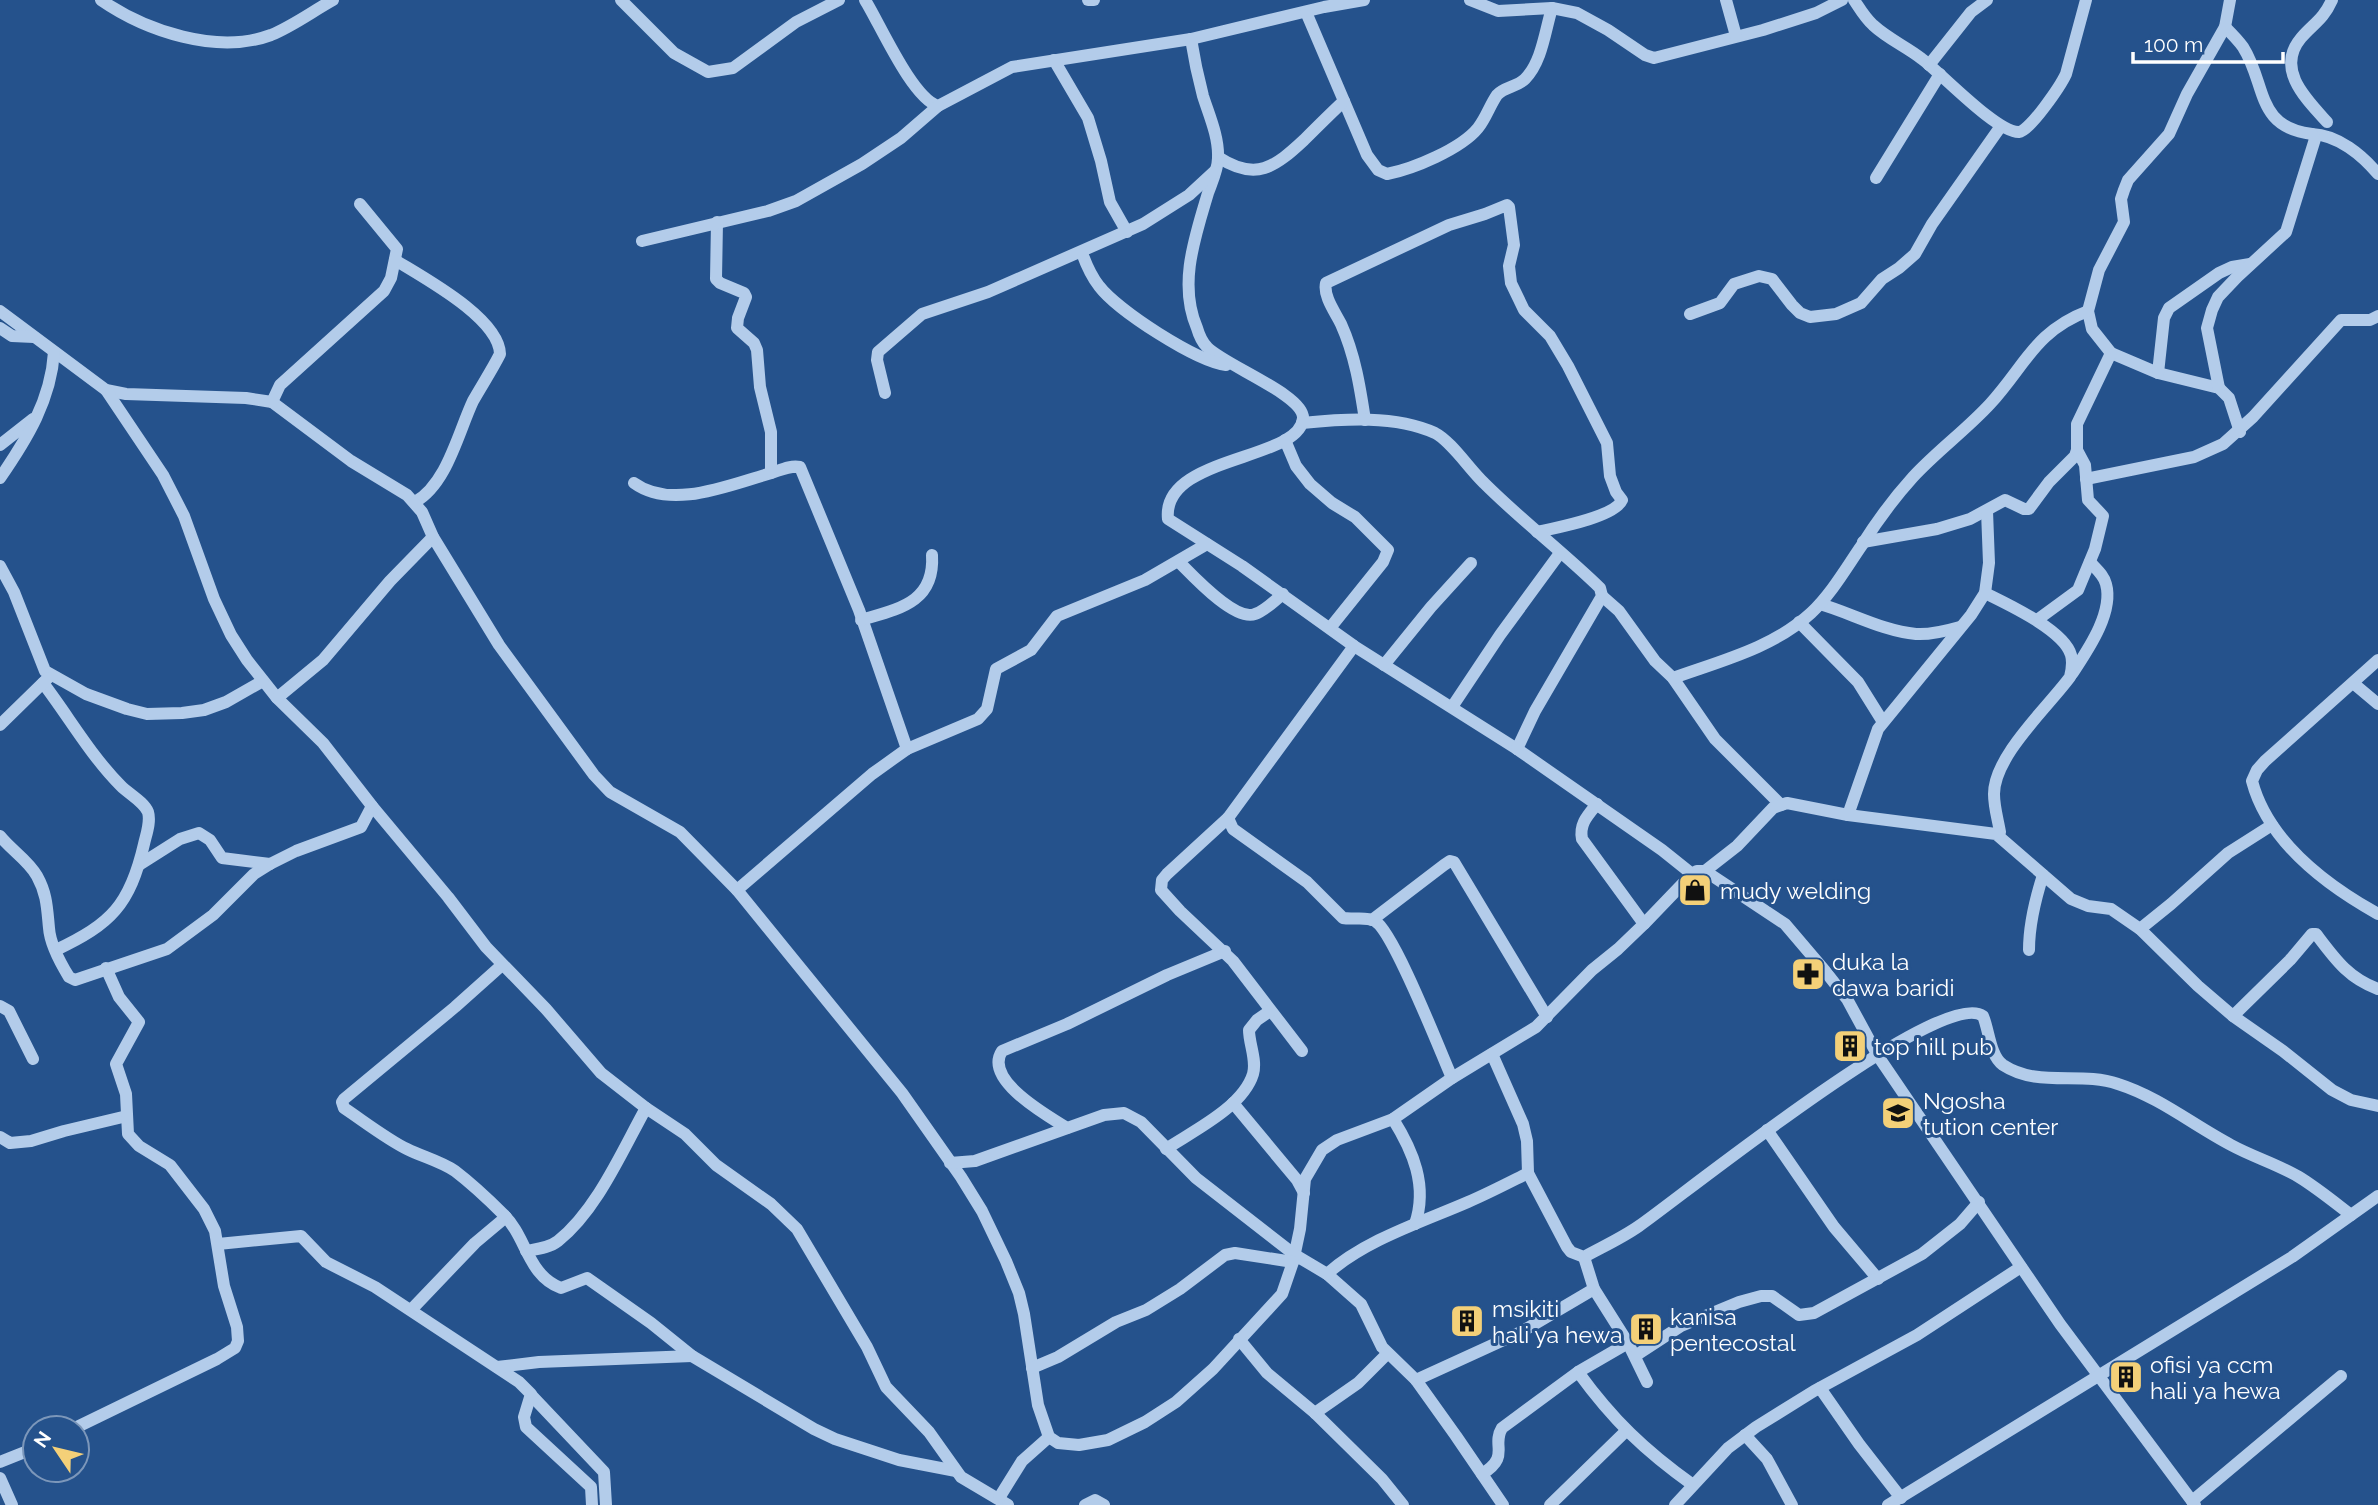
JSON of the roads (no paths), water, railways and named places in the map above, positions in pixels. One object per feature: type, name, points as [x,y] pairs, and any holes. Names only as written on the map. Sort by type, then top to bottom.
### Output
[{"type":"street","points":[[102,0],[137,22],[168,33],[194,40],[229,41],[255,40],[273,34],[333,0]]},
{"type":"street","points":[[621,0],[674,54],[708,72],[733,68],[786,28],[839,0]]},
{"type":"street","points":[[865,0],[911,80],[927,100],[938,106]]},
{"type":"street","points":[[1088,0],[1094,0]]},
{"type":"street","points":[[642,240],[768,211],[806,196],[901,138],[938,106],[1012,67],[1191,38],[1306,12],[1322,3],[1364,0]]},
{"type":"street","points":[[1470,0],[1510,11],[1552,8],[1577,13],[1651,58],[1816,13],[1842,0]]},
{"type":"street","points":[[1726,0],[1736,36]]},
{"type":"street","points":[[1854,0],[1874,26],[1929,65],[2001,126],[2019,132],[2024,131],[2062,84],[2086,0]]},
{"type":"street","points":[[1929,65],[1971,12],[1987,0]]},
{"type":"street","points":[[2327,122],[2301,93],[2293,79],[2291,68],[2292,57],[2300,40],[2318,24],[2332,0]]},
{"type":"street","points":[[2226,2],[2225,27],[2187,94],[2169,134],[2128,180],[2121,199],[2124,222],[2099,270],[2088,311],[2092,329],[2111,353],[2158,373],[2219,388],[2229,398],[2239,432]]},
{"type":"street","points":[[1306,12],[1367,155],[1378,170],[1387,174],[1415,166],[1470,136],[1480,126],[1500,92],[1524,80],[1537,61],[1552,8]]},
{"type":"street","points":[[2225,27],[2244,49],[2258,87],[2281,125],[2291,130],[2330,136],[2378,174]]},
{"type":"street","points":[[1191,38],[1197,75],[1215,133],[1218,157],[1192,247],[1189,290],[1195,326],[1204,343],[1234,366],[1291,399],[1302,411],[1302,423],[1285,440],[1202,473],[1181,486],[1168,505],[1168,519],[1283,594],[1354,646],[1517,749],[1692,874]]},
{"type":"street","points":[[1054,60],[1088,118],[1110,202],[1127,232]]},
{"type":"street","points":[[1876,177],[1940,74]]},
{"type":"street","points":[[1218,157],[1238,169],[1269,168],[1282,160],[1344,101]]},
{"type":"street","points":[[1690,314],[1714,307],[1723,302],[1734,284],[1759,276],[1772,279],[1792,305],[1804,315],[1820,317],[1852,309],[1861,303],[1882,279],[1915,254],[1932,224],[2001,126]]},
{"type":"street","points":[[2219,388],[2208,337],[2209,318],[2218,297],[2286,232],[2315,139],[2312,134]]},
{"type":"street","points":[[885,393],[877,360],[878,352],[922,314],[988,292],[1127,232],[1189,195],[1215,171]]},
{"type":"street","points":[[272,402],[284,381],[384,291],[391,278],[397,254],[395,245],[360,204]]},
{"type":"street","points":[[1365,420],[1358,371],[1325,291],[1326,283],[1449,225],[1485,215],[1507,205],[1514,245],[1509,266],[1511,283],[1524,310],[1550,336],[1574,377],[1607,443],[1610,476],[1622,500],[1619,506],[1586,520],[1536,531]]},
{"type":"street","points":[[717,222],[716,279],[746,295],[737,326],[741,333],[754,343],[757,350],[760,387],[771,432],[771,473]]},
{"type":"street","points":[[1082,253],[1098,286],[1109,298],[1199,356],[1217,364],[1234,366]]},
{"type":"street","points":[[395,260],[436,286],[483,322],[494,334],[500,354],[472,404],[463,430],[433,489],[415,502]]},
{"type":"street","points":[[2158,373],[2167,310],[2219,273],[2232,267],[2251,264]]},
{"type":"street","points":[[0,311],[106,390],[163,475],[184,516],[230,635],[277,698],[323,743],[502,965],[540,1001],[601,1073],[685,1134],[716,1165],[771,1205],[797,1229],[867,1347],[886,1387],[929,1432],[966,1482],[1003,1502],[1022,1461],[1049,1437]]},
{"type":"street","points":[[1673,678],[1760,646],[1799,622],[1820,604],[1914,476],[1993,401],[2031,349],[2061,324],[2088,311]]},
{"type":"street","points":[[2086,479],[2194,457],[2223,444],[2239,432],[2341,320],[2370,320],[2378,316]]},
{"type":"street","points":[[0,328],[12,336],[34,337]]},
{"type":"street","points":[[0,478],[39,414],[52,375],[54,352]]},
{"type":"street","points":[[2037,620],[2073,596],[2081,585],[2101,528],[2103,516],[2088,500],[2085,465],[2077,450],[2075,435],[2077,424],[2111,353]]},
{"type":"street","points":[[106,390],[126,394],[246,398],[272,402],[351,461],[415,502],[433,537],[517,671],[605,789],[673,827],[737,890],[902,1093],[950,1163],[982,1210],[1006,1261],[1024,1314],[1038,1405],[1049,1437],[1058,1443],[1079,1445],[1108,1440],[1146,1422],[1176,1402],[1213,1369],[1282,1294],[1294,1258],[1308,1172],[1322,1150],[1337,1140],[1394,1119],[1452,1078],[1536,1027],[1697,871],[1705,871],[1784,924],[1847,999],[1878,1056],[2021,1267],[2097,1375],[2193,1503],[2341,1376]]},
{"type":"street","points":[[0,444],[39,414]]},
{"type":"street","points":[[1302,423],[1341,419],[1365,420],[1402,424],[1441,437],[1482,481],[1600,588],[1602,596],[1619,611],[1655,661],[1673,678],[1715,739],[1781,805]]},
{"type":"street","points":[[1285,440],[1296,466],[1310,484],[1332,503],[1355,517],[1388,550],[1383,562],[1330,628]]},
{"type":"street","points":[[1863,542],[1937,529],[1987,511],[2005,500],[2029,509],[2049,482],[2075,456],[2077,450]]},
{"type":"street","points":[[634,483],[647,491],[700,493],[720,490],[796,465],[801,468],[859,610],[907,749]]},
{"type":"street","points":[[1848,815],[1874,737],[1883,722],[1980,603],[1985,593],[1989,564],[1987,511]]},
{"type":"street","points":[[277,698],[323,660],[390,581],[433,537]]},
{"type":"street","points":[[737,890],[872,774],[907,749],[984,714],[990,702],[996,669],[1031,650],[1058,615],[1145,580],[1207,544]]},
{"type":"street","points":[[1452,707],[1560,553]]},
{"type":"street","points":[[861,620],[904,606],[922,594],[931,575],[932,555]]},
{"type":"street","points":[[1179,562],[1212,593],[1239,612],[1248,615],[1254,615],[1283,594]]},
{"type":"street","points":[[2000,832],[1994,795],[2000,773],[2016,743],[2070,677],[2093,642],[2107,601],[2106,582],[2090,562]]},
{"type":"street","points":[[1384,665],[1430,607],[1471,563]]},
{"type":"street","points":[[0,566],[14,592],[47,679],[97,758],[121,786],[147,810],[148,825],[139,865],[127,895],[110,918],[56,950]]},
{"type":"street","points":[[1985,593],[2037,620],[2070,650],[2070,677]]},
{"type":"street","points":[[1517,749],[1535,711],[1602,596]]},
{"type":"street","points":[[1820,604],[1916,634],[1931,634],[1960,626]]},
{"type":"street","points":[[1799,622],[1858,682],[1883,722]]},
{"type":"street","points":[[1302,1051],[1225,951],[1163,894],[1160,886],[1167,874],[1228,818],[1354,646]]},
{"type":"street","points":[[2378,660],[2257,769],[2252,781],[2272,825],[2311,869],[2378,915]]},
{"type":"street","points":[[47,679],[127,709],[147,713],[204,710],[226,702],[263,681]]},
{"type":"street","points":[[0,725],[47,679]]},
{"type":"street","points":[[2353,683],[2378,704]]},
{"type":"street","points":[[1597,804],[1582,824],[1582,839],[1644,924]]},
{"type":"street","points":[[1705,871],[1737,846],[1773,808],[1781,805],[1798,804],[1848,815],[1996,834],[2079,903],[2110,909],[2140,929],[2233,1016],[2332,1090],[2351,1100],[2378,1107]]},
{"type":"street","points":[[0,836],[37,876],[50,914],[48,930],[69,978],[74,980],[167,949],[213,915],[248,879],[296,851],[355,830],[363,824],[372,806]]},
{"type":"street","points":[[1228,818],[1233,829],[1307,881],[1343,918],[1372,920],[1383,928],[1452,1078]]},
{"type":"street","points":[[2140,929],[2228,853],[2272,825]]},
{"type":"street","points":[[139,865],[180,839],[200,834],[210,840],[222,858],[270,864]]},
{"type":"street","points":[[1372,920],[1444,865],[1450,861],[1454,862],[1547,1017]]},
{"type":"street","points":[[2029,950],[2029,931],[2043,875]]},
{"type":"street","points":[[2233,1016],[2290,960],[2312,934],[2316,934],[2341,968],[2378,989]]},
{"type":"street","points":[[1067,1128],[1027,1101],[1007,1083],[998,1065],[1002,1051],[1225,951]]},
{"type":"street","points":[[502,965],[342,1102],[344,1108],[398,1144],[455,1171],[506,1217],[539,1274],[556,1286],[561,1288],[587,1278],[692,1356],[737,1385],[835,1439],[899,1460],[956,1471]]},
{"type":"street","points":[[91,1420],[217,1359],[236,1348],[238,1341],[237,1327],[224,1286],[218,1244],[210,1219],[170,1165],[133,1140],[128,1133],[125,1094],[116,1064],[139,1022],[119,998],[106,968]]},
{"type":"street","points":[[0,1006],[9,1011],[33,1059]]},
{"type":"street","points":[[1166,1149],[1207,1124],[1233,1103],[1254,1074],[1249,1030],[1270,1011]]},
{"type":"street","points":[[1584,1257],[1639,1226],[1767,1130],[1878,1056],[1929,1025],[1958,1014],[1977,1012],[1983,1016],[1996,1056],[2004,1066],[2029,1076],[2099,1079],[2138,1092],[2231,1145],[2297,1176],[2351,1215]]},
{"type":"street","points":[[1492,1054],[1523,1124],[1527,1141],[1528,1173],[1567,1247],[1571,1252],[1584,1257]]},
{"type":"street","points":[[1233,1103],[1297,1180],[1304,1193]]},
{"type":"street","points":[[526,1251],[552,1244],[573,1226],[607,1178],[646,1108]]},
{"type":"street","points":[[950,1163],[975,1161],[1104,1115],[1124,1113],[1141,1122],[1196,1178],[1294,1258],[1327,1273],[1361,1304],[1387,1354],[1416,1380],[1503,1505]]},
{"type":"street","points":[[0,1137],[10,1143],[31,1142],[64,1130],[127,1116]]},
{"type":"street","points":[[1394,1119],[1405,1138],[1421,1184],[1421,1201],[1415,1224]]},
{"type":"street","points":[[1767,1130],[1834,1227],[1878,1279]]},
{"type":"street","points":[[1327,1273],[1336,1265],[1394,1233],[1528,1173]]},
{"type":"street","points":[[1888,1505],[2292,1257],[2378,1196]]},
{"type":"street","points":[[1635,1356],[1681,1326],[1739,1302],[1768,1295],[1794,1313],[1803,1316],[1814,1313],[1908,1264],[1942,1240],[1979,1202]]},
{"type":"street","points":[[411,1310],[475,1243],[506,1217]]},
{"type":"street","points":[[218,1244],[301,1236],[326,1262],[411,1310],[519,1382],[604,1472],[606,1505]]},
{"type":"street","points":[[1031,1368],[1058,1357],[1116,1322],[1146,1310],[1180,1289],[1225,1255],[1235,1253],[1294,1258]]},
{"type":"street","points":[[1584,1257],[1594,1289],[1628,1343],[1647,1382]]},
{"type":"street","points":[[1680,1503],[1723,1453],[1745,1435],[1820,1388],[1917,1335],[2021,1267]]},
{"type":"street","points":[[1416,1380],[1521,1332],[1594,1289]]},
{"type":"street","points":[[1239,1339],[1267,1373],[1315,1413],[1382,1479],[1402,1505]]},
{"type":"street","points":[[1482,1474],[1497,1462],[1500,1455],[1498,1437],[1502,1428],[1577,1372],[1628,1343]]},
{"type":"street","points":[[1315,1413],[1358,1383],[1387,1354]]},
{"type":"street","points":[[496,1367],[539,1362],[692,1356]]},
{"type":"street","points":[[1577,1372],[1626,1431],[1653,1456],[1693,1485]]},
{"type":"street","points":[[1820,1388],[1901,1498]]},
{"type":"street","points":[[531,1396],[524,1417],[526,1427],[591,1487],[592,1505]]},
{"type":"street","points":[[1550,1505],[1626,1431]]},
{"type":"street","points":[[1745,1435],[1767,1459],[1792,1505]]},
{"type":"street","points":[[0,1462],[21,1454]]},
{"type":"street","points":[[0,1479],[12,1505]]},
{"type":"street","points":[[1085,1505],[1095,1500],[1104,1505]]},
{"type":"place","name":"mudy welding","points":[[1695,890]]},
{"type":"place","name":"duka la dawa baridi","points":[[1808,974]]},
{"type":"place","name":"top hill pub","points":[[1850,1046]]},
{"type":"place","name":"Ngosha tution center","points":[[1898,1113]]},
{"type":"place","name":"msikiti hali ya hewa","points":[[1467,1321]]},
{"type":"place","name":"kanisa pentecostal","points":[[1646,1329]]},
{"type":"place","name":"ofisi ya ccm hali ya hewa","points":[[2126,1377]]}]
